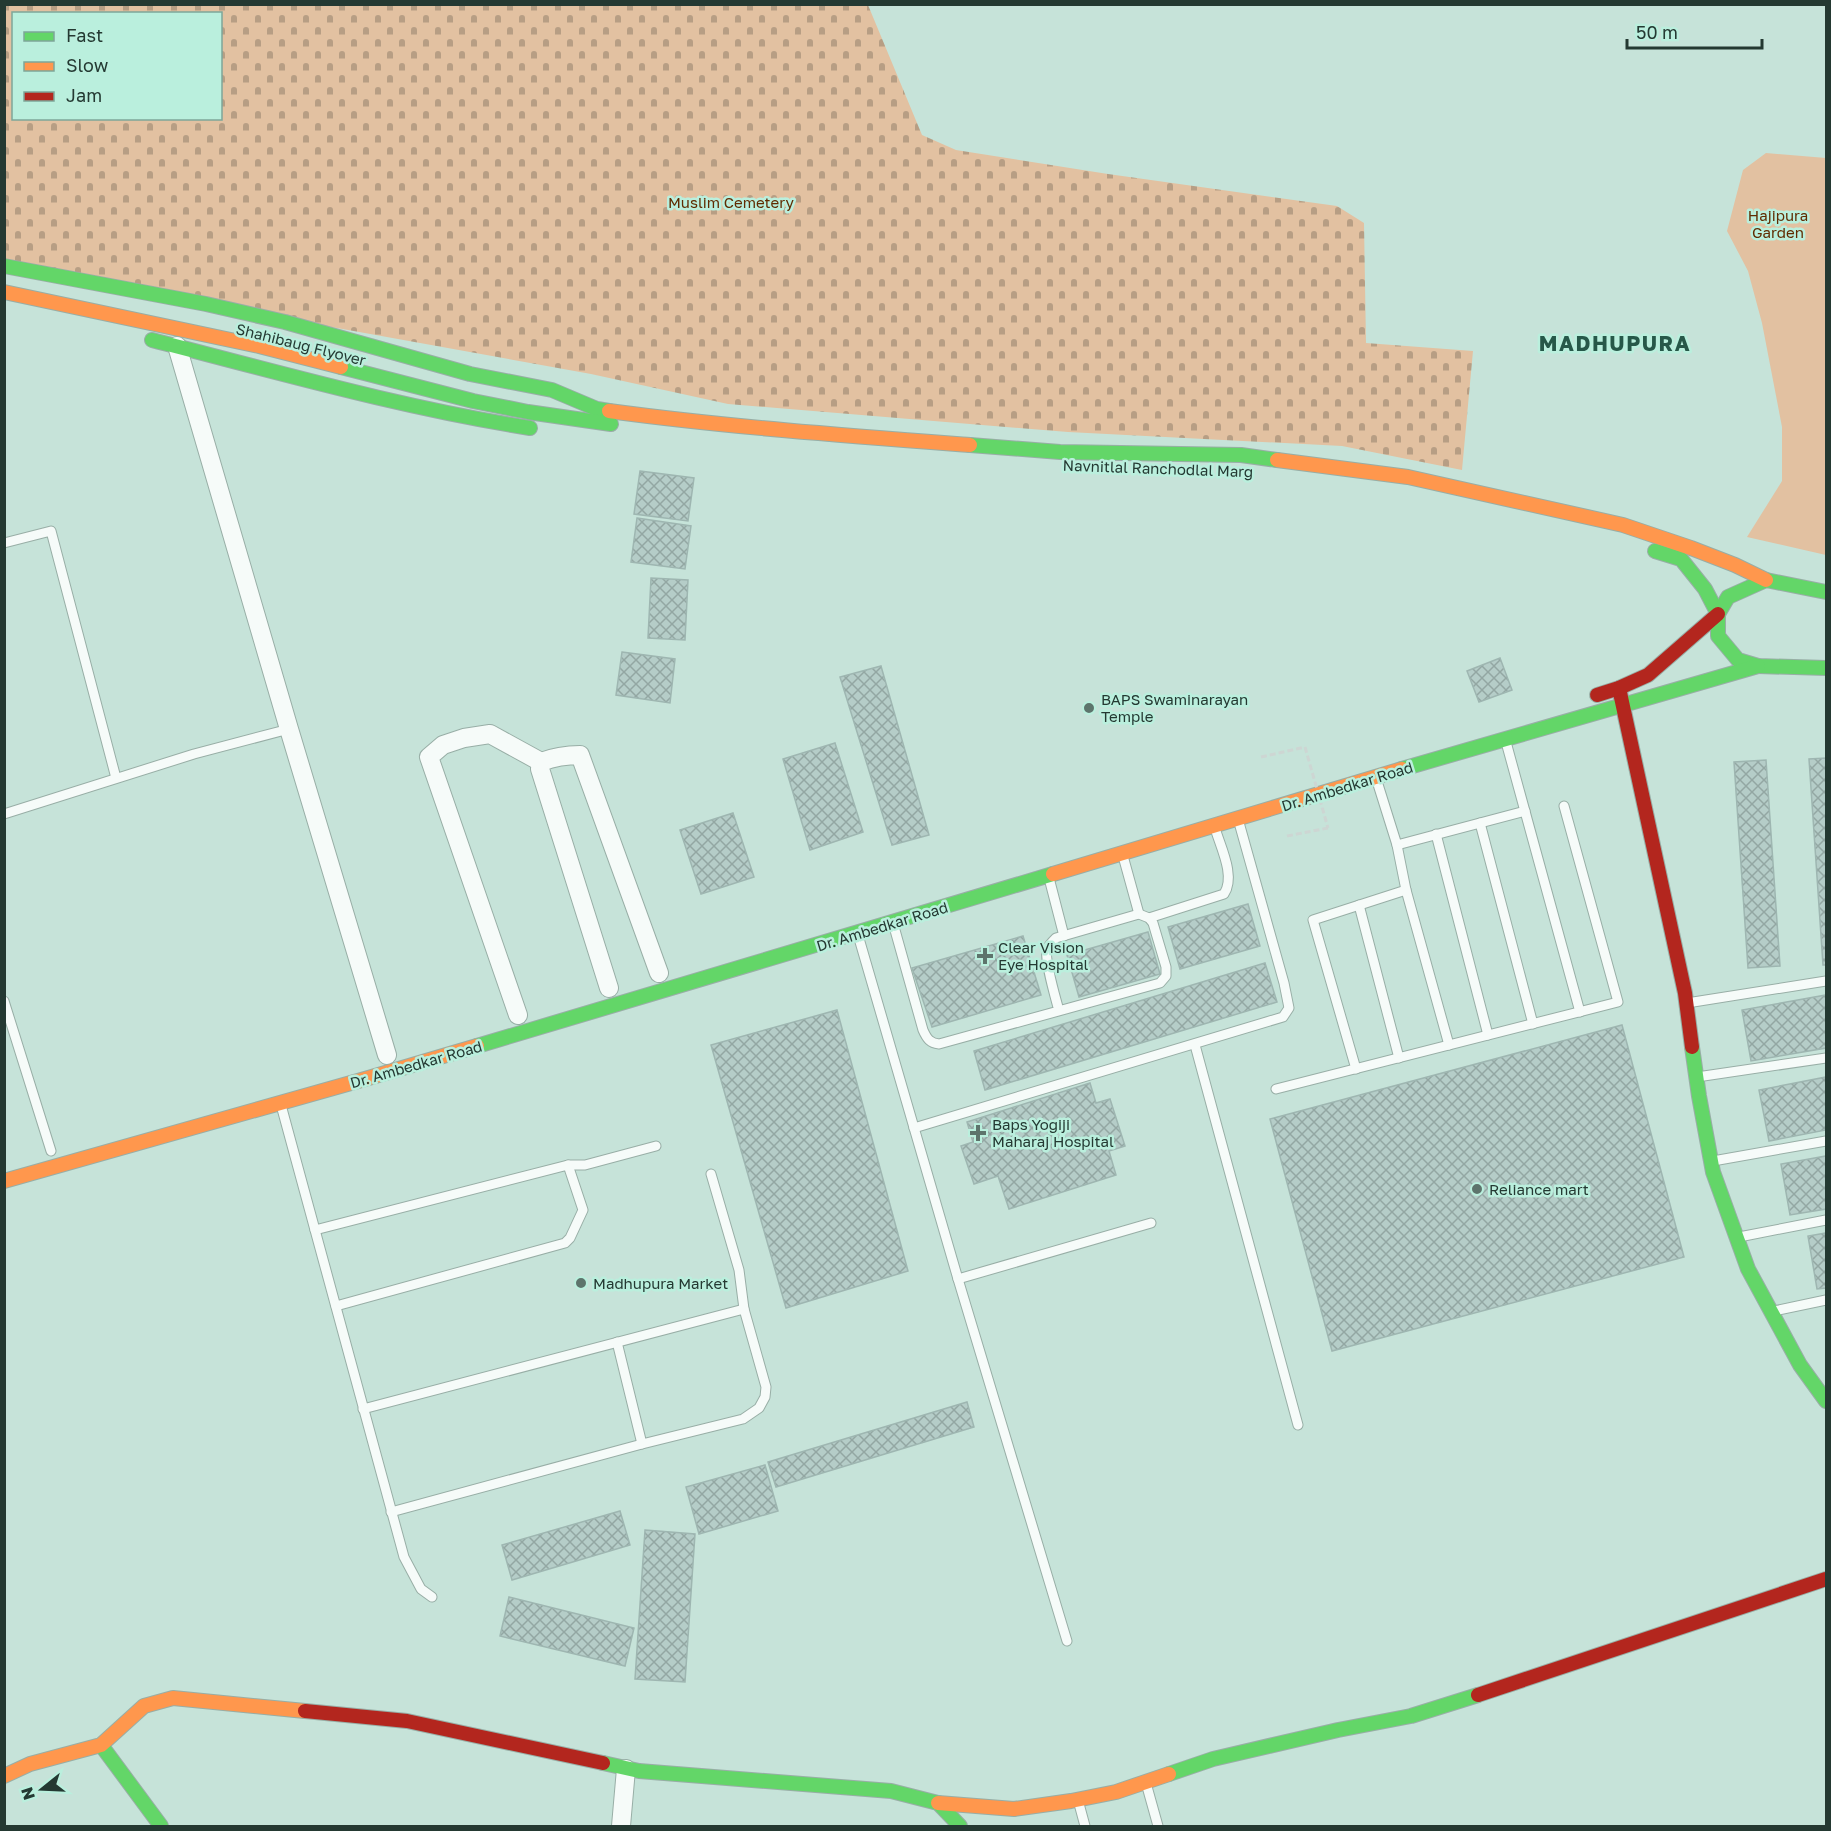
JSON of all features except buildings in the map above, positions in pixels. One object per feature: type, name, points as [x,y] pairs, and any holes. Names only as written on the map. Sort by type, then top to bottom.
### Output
[{"type":"main road","points":[[4,266],[206,304],[285,322],[470,374],[552,390],[597,416],[645,429],[850,449]]},
{"type":"main road","name":"Shahibaug Flyover","points":[[4,279],[262,334],[475,388],[529,406]]},
{"type":"main road","name":"Shahibaug Flyover","points":[[4,292],[259,346],[473,401],[597,416]]},
{"type":"main road","points":[[143,338],[396,402],[538,430]]},
{"type":"main road","points":[[559,430],[597,416],[647,416],[840,435],[1025,449],[1241,455],[1408,477],[1623,525],[1691,548],[1766,580],[1827,592]]},
{"type":"main road","name":"Navnitlal Ranchodlal Marg","points":[[896,453],[1060,465],[1240,468],[1283,474]]},
{"type":"main road","points":[[1395,489],[1508,513]]},
{"type":"main road","points":[[1639,546],[1681,559],[1705,589],[1718,614],[1718,636],[1738,660],[1758,666],[1827,668]]},
{"type":"main road","points":[[1586,698],[1619,688],[1648,675],[1718,614],[1728,597],[1766,580]]},
{"type":"main road","name":"Dr. Ambedkar Road","points":[[4,1181],[280,1103],[1623,704],[1758,666]]},
{"type":"main road","points":[[1619,688],[1687,1003],[1713,1172],[1748,1269],[1800,1365],[1827,1401]]},
{"type":"main road","points":[[4,1776],[30,1764],[101,1744],[144,1706],[173,1698],[407,1721],[639,1771],[891,1791],[938,1803],[1014,1809],[1116,1792],[1213,1759],[1338,1730],[1411,1716],[1827,1579]]},
{"type":"main road","points":[[101,1744],[161,1827]]},
{"type":"main road","points":[[938,1803],[960,1827]]},
{"type":"main road","points":[[1003,1821],[1014,1809]]},
{"type":"street","points":[[177,346],[387,1055]]},
{"type":"street","points":[[518,1015],[429,757],[443,745],[464,738],[490,734],[541,762],[564,755],[580,755],[660,973]]},
{"type":"street","points":[[541,762],[540,769],[608,988]]},
{"type":"street","points":[[621,1827],[626,1769]]},
{"type":"lane","points":[[4,543],[51,531],[116,778]]},
{"type":"lane","points":[[4,814],[194,754],[289,729]]},
{"type":"lane","points":[[1505,739],[1580,1012]]},
{"type":"lane","points":[[1376,778],[1397,845],[1406,890],[1449,1045]]},
{"type":"lane","points":[[1276,1089],[1618,1002],[1564,806]]},
{"type":"lane","points":[[1397,845],[1525,811]]},
{"type":"lane","points":[[914,1128],[1283,1017],[1288,1008],[1284,983],[1238,819]]},
{"type":"lane","points":[[1480,823],[1533,1024]]},
{"type":"lane","points":[[1059,1011],[1046,951],[1056,938],[1224,894],[1228,888],[1229,877],[1214,826]]},
{"type":"lane","points":[[1436,834],[1488,1035]]},
{"type":"lane","points":[[893,922],[923,1030],[926,1038],[932,1043],[939,1044],[1160,983],[1166,976],[1166,967],[1153,923],[1144,916],[1122,854]]},
{"type":"lane","points":[[1048,876],[1064,936]]},
{"type":"lane","points":[[1356,1069],[1313,920],[1406,890]]},
{"type":"lane","points":[[1359,905],[1399,1058]]},
{"type":"lane","points":[[858,933],[958,1279],[1067,1641]]},
{"type":"lane","points":[[1687,1003],[1827,981]]},
{"type":"lane","points":[[4,1001],[51,1151]]},
{"type":"lane","points":[[1195,1045],[1298,1425]]},
{"type":"lane","points":[[1697,1077],[1827,1058]]},
{"type":"lane","points":[[280,1103],[404,1557],[421,1589],[432,1597]]},
{"type":"lane","points":[[1711,1161],[1827,1141]]},
{"type":"lane","points":[[315,1230],[656,1146]]},
{"type":"lane","points":[[336,1306],[565,1244],[583,1210],[568,1166]]},
{"type":"lane","points":[[391,1512],[743,1419],[759,1408],[765,1397],[766,1387],[744,1309],[739,1270],[711,1174]]},
{"type":"lane","points":[[1737,1237],[1827,1220]]},
{"type":"lane","points":[[958,1279],[1151,1223]]},
{"type":"lane","points":[[1771,1311],[1827,1300]]},
{"type":"lane","points":[[363,1409],[744,1309]]},
{"type":"lane","points":[[617,1342],[642,1444]]},
{"type":"lane","points":[[1145,1781],[1158,1827]]},
{"type":"lane","points":[[1078,1799],[1085,1827]]},
{"type":"path","points":[[1261,757],[1305,747],[1328,828],[1287,836]]},
{"type":"green space","name":"Muslim Cemetery","points":[[4,5],[868,5],[922,135],[956,150],[1337,206],[1364,223],[1366,343],[1473,351],[1462,470],[1342,446],[1068,432],[728,404],[591,374],[5,268]]},
{"type":"green space","name":"Hajipura Garden","points":[[1766,153],[1826,158],[1826,555],[1747,537],[1782,481],[1782,427],[1762,323],[1748,271],[1727,231],[1743,170]]},
{"type":"traffic: fast","points":[[4,266],[206,304],[285,322],[470,374],[552,390],[597,409],[609,411]]},
{"type":"traffic: fast","points":[[152,340],[387,400],[530,428]]},
{"type":"traffic: fast","points":[[341,367],[473,401],[528,412],[611,424]]},
{"type":"traffic: fast","points":[[970,445],[1060,452],[1241,455],[1277,460]]},
{"type":"traffic: fast","points":[[1655,551],[1681,559],[1705,589],[1718,614]]},
{"type":"traffic: fast","points":[[1826,592],[1766,580],[1728,597],[1718,614],[1718,636],[1738,660],[1758,666],[1826,668]]},
{"type":"traffic: fast","points":[[1402,769],[1758,666]]},
{"type":"traffic: fast","points":[[477,1046],[1053,874]]},
{"type":"traffic: fast","points":[[1692,1047],[1713,1172],[1748,1269],[1800,1365],[1826,1401]]},
{"type":"traffic: fast","points":[[1169,1774],[1213,1759],[1338,1730],[1411,1716],[1478,1695]]},
{"type":"traffic: fast","points":[[101,1745],[161,1826]]},
{"type":"traffic: fast","points":[[603,1763],[639,1771],[891,1791],[938,1803],[960,1826]]},
{"type":"traffic: slow","points":[[4,292],[259,346],[341,367]]},
{"type":"traffic: slow","points":[[609,411],[834,435],[970,445]]},
{"type":"traffic: slow","points":[[1277,460],[1408,477],[1623,525],[1691,548],[1766,580]]},
{"type":"traffic: slow","points":[[1053,874],[1402,769]]},
{"type":"traffic: slow","points":[[4,1181],[477,1046]]},
{"type":"traffic: slow","points":[[4,1776],[30,1764],[101,1745],[144,1706],[173,1698],[305,1711]]},
{"type":"traffic: slow","points":[[938,1803],[1014,1809],[1116,1792],[1169,1774]]},
{"type":"traffic: jam","points":[[1597,695],[1648,675],[1718,614]]},
{"type":"traffic: jam","points":[[1619,688],[1685,993],[1692,1047]]},
{"type":"traffic: jam","points":[[1478,1695],[1826,1579]]},
{"type":"traffic: jam","points":[[305,1711],[407,1721],[603,1763]]},
{"type":"place","name":"BAPS Swaminarayan Temple","points":[[1089,708]]},
{"type":"place","name":"Clear Vision Eye Hospital","points":[[985,956]]},
{"type":"place","name":"Baps Yogiji Maharaj Hospital","points":[[978,1133]]},
{"type":"place","name":"Reliance mart","points":[[1477,1189]]},
{"type":"place","name":"Madhupura Market","points":[[581,1283]]},
{"type":"district","name":"MADHUPURA","points":[[1615,343]]}]
